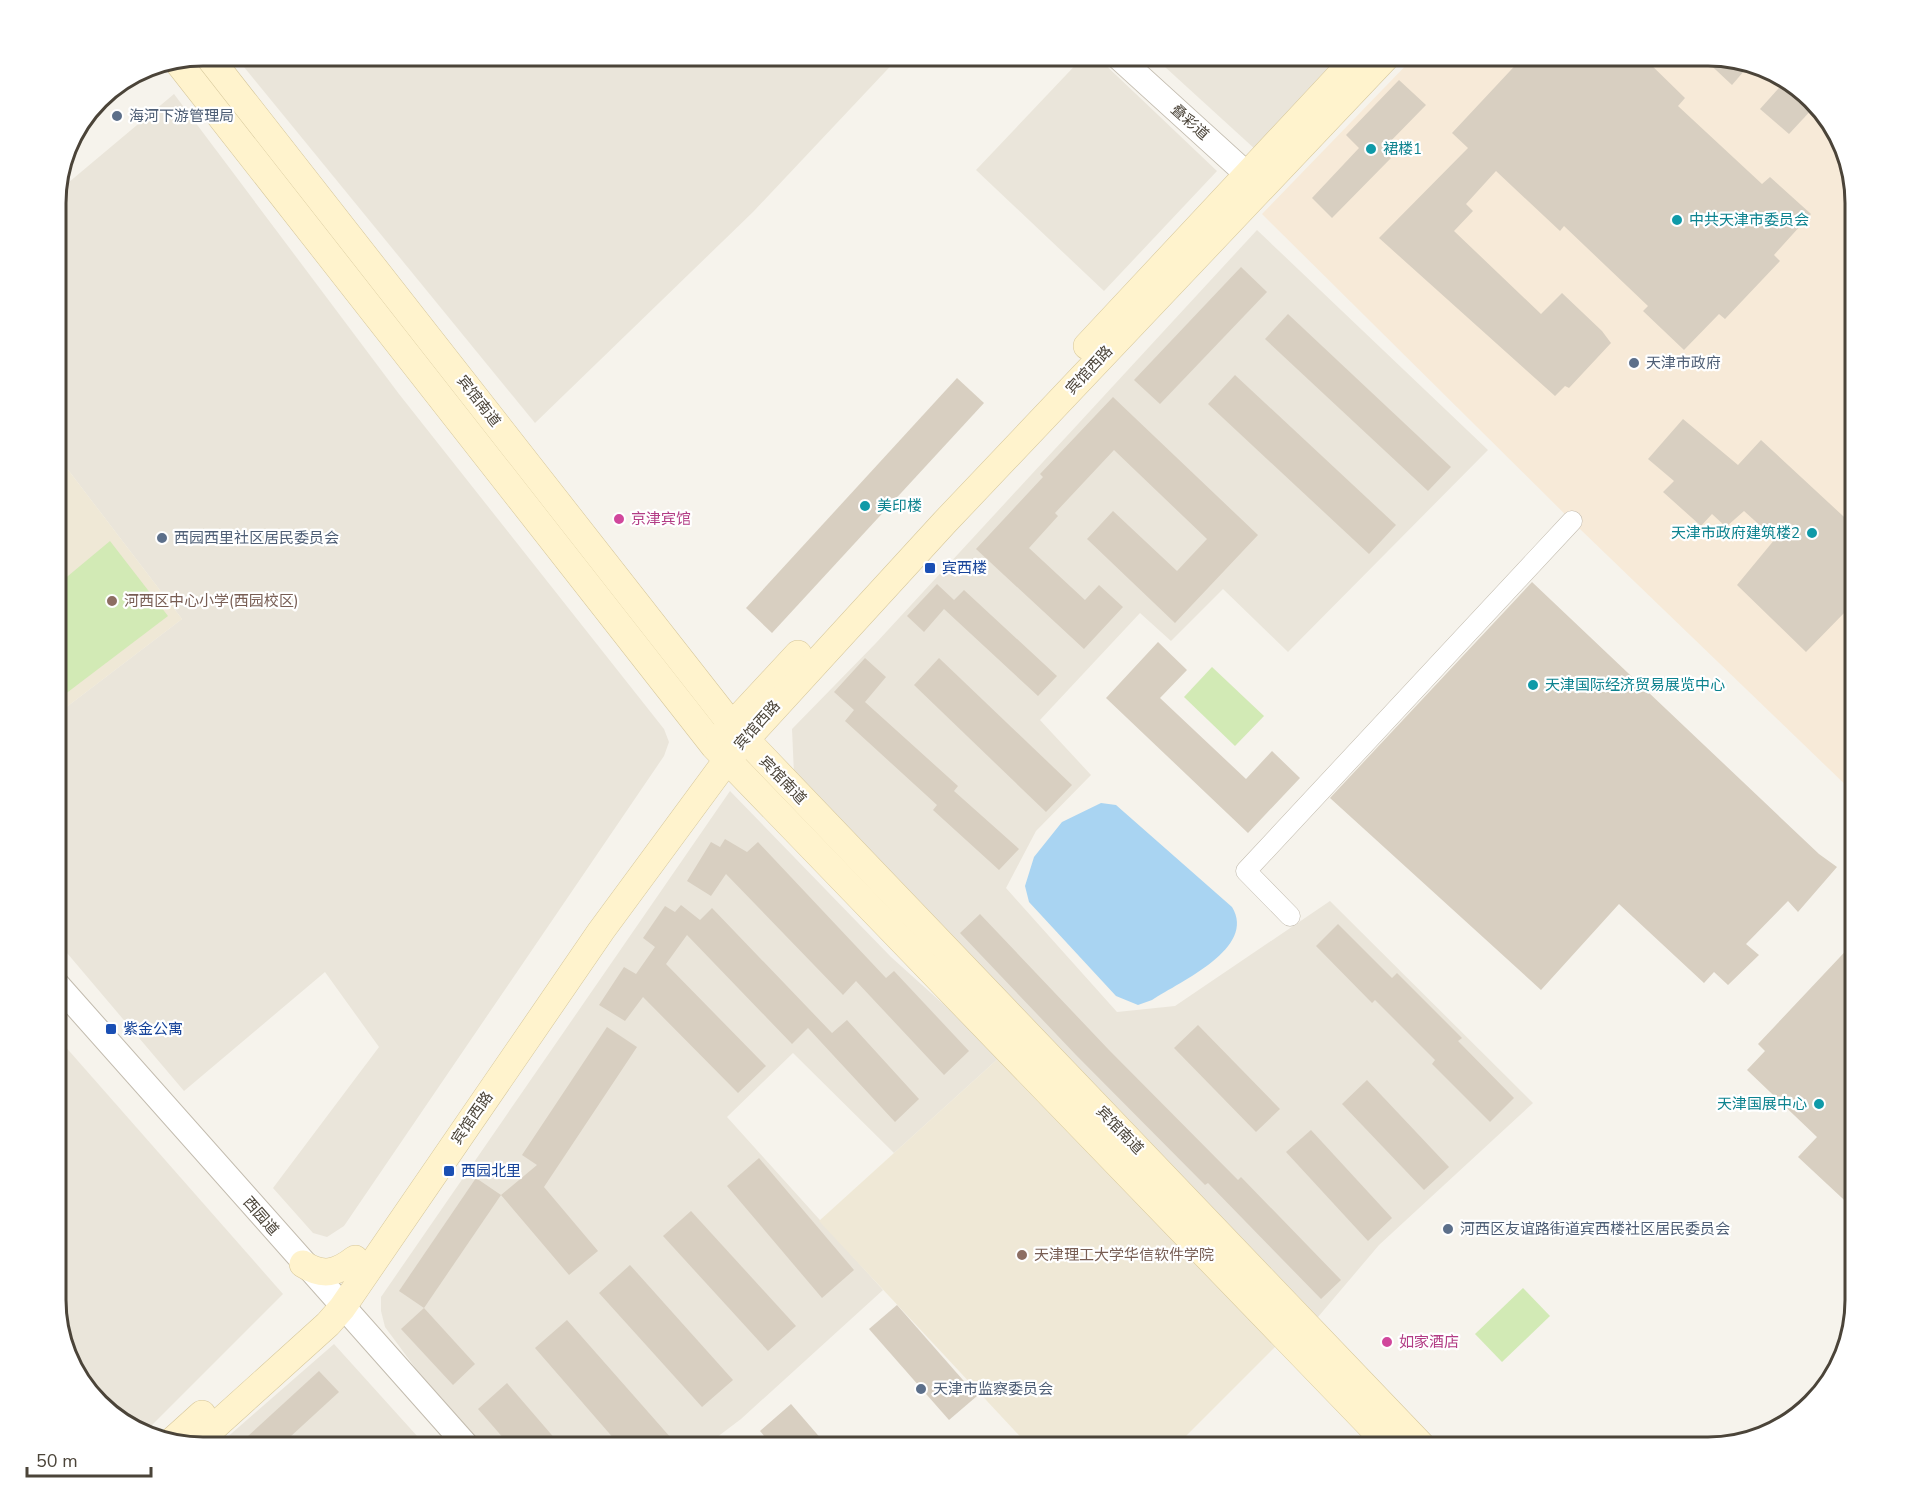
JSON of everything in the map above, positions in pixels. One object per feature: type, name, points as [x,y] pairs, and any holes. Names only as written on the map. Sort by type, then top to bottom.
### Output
[{"type":"main road","name":"宾馆南道","points":[[216,66],[738,731],[1413,1437]]},
{"type":"main road","name":"宾馆西路","points":[[1255,181],[1350,66]]},
{"type":"main road","name":"宾馆西路","points":[[202,1437],[331,1300],[362,1263],[601,931],[720,753],[738,731],[1255,181],[1377,66]]},
{"type":"main road","name":"宾馆南道","points":[[182,68],[720,753],[1380,1437]]},
{"type":"main road","points":[[297,1268],[325,1273],[362,1263]]},
{"type":"main road","name":"宾馆西路","points":[[179,1435],[331,1300]]},
{"type":"street","name":"叠彩道","points":[[1128,66],[1255,181]]},
{"type":"street","points":[[1290,916],[1246,871],[1572,521]]},
{"type":"street","name":"西园道","points":[[66,995],[297,1268]]},
{"type":"street","name":"西园道","points":[[66,1014],[297,1268],[331,1300],[458,1437]]},
{"type":"street","name":"西园道","points":[[331,1300],[440,1437]]},
{"type":"shaded area","points":[[243,66],[891,66],[753,212],[535,423]]},
{"type":"shaded area","points":[[1075,66],[1107,66],[1217,171],[1104,291],[976,170]]},
{"type":"shaded area","points":[[1164,66],[1334,66],[1256,150]]},
{"type":"shaded area","name":"天津市政府","points":[[1405,66],[1717,66],[1760,76],[1798,100],[1822,127],[1831,142],[1844,185],[1845,784],[1582,531],[1262,214]]},
{"type":"shaded area","points":[[174,94],[399,394],[664,729],[669,742],[664,756],[344,1226],[327,1237],[313,1233],[273,1188],[379,1047],[325,972],[184,1091],[66,952],[66,707],[182,619],[66,467],[67,183]]},
{"type":"shaded area","points":[[1257,230],[1488,450],[1288,652],[1223,589],[1171,641],[1140,613],[1040,720],[1091,775],[1036,831],[1006,888],[1117,1012],[1175,1006],[1330,901],[1533,1103],[1379,1245],[1318,1317],[794,774],[792,729],[876,643]]},
{"type":"shaded area","name":"河西区中心小学(西园校区)","points":[[66,467],[182,619],[66,707]]},
{"type":"shaded area","points":[[730,791],[891,957],[1001,1056],[894,1153],[793,1053],[727,1117],[883,1290],[741,1419],[717,1437],[476,1437],[422,1377],[385,1327],[381,1311],[381,1297]]},
{"type":"shaded area","points":[[66,1047],[283,1294],[150,1427],[120,1409],[106,1397],[89,1376],[76,1352],[66,1309]]},
{"type":"shaded area","name":"天津理工大学华信软件学院","points":[[1001,1056],[1278,1344],[1185,1437],[1021,1437],[819,1221]]},
{"type":"shaded area","points":[[334,1344],[418,1437],[227,1437]]},
{"type":"green space","points":[[110,541],[168,616],[66,693],[66,578]]},
{"type":"green space","points":[[1212,667],[1264,716],[1235,746],[1184,697]]},
{"type":"green space","points":[[1523,1288],[1550,1316],[1502,1362],[1475,1334]]},
{"type":"water","points":[[1101,803],[1116,805],[1232,907],[1237,922],[1234,936],[1212,962],[1152,1000],[1138,1005],[1116,996],[1029,902],[1025,886],[1034,857],[1062,822]]},
{"type":"building","name":"中共天津市委员会","points":[[1515,66],[1652,66],[1685,98],[1678,106],[1762,184],[1770,177],[1811,214],[1774,255],[1780,261],[1725,319],[1719,314],[1684,350],[1643,311],[1648,306],[1564,226],[1560,231],[1496,171],[1466,204],[1473,211],[1454,231],[1541,314],[1562,293],[1602,331],[1611,343],[1569,388],[1565,386],[1555,396],[1379,238],[1468,148],[1452,133]]},
{"type":"building","points":[[1712,66],[1744,71],[1732,85]]},
{"type":"building","name":"裙楼1","points":[[1399,80],[1426,105],[1382,150],[1391,158],[1332,218],[1312,198],[1359,148],[1346,135]]},
{"type":"building","points":[[1780,87],[1810,112],[1789,134],[1760,109]]},
{"type":"building","points":[[1241,267],[1267,292],[1160,404],[1134,380]]},
{"type":"building","points":[[1288,314],[1451,467],[1428,491],[1265,339]]},
{"type":"building","points":[[1235,375],[1396,525],[1369,554],[1208,404]]},
{"type":"building","name":"美印楼","points":[[957,378],[984,403],[772,633],[746,608]]},
{"type":"building","points":[[1113,397],[1258,535],[1175,623],[1087,539],[1113,511],[1177,571],[1207,539],[1114,450],[1055,513],[1058,516],[1029,548],[1085,600],[1099,585],[1123,607],[1084,649],[976,549],[1043,477],[1040,474]]},
{"type":"building","name":"天津市政府建筑楼2","points":[[1683,419],[1738,465],[1761,440],[1845,518],[1845,612],[1806,652],[1737,585],[1775,539],[1744,511],[1726,527],[1712,514],[1701,526],[1663,492],[1674,481],[1648,459]]},
{"type":"building","name":"天津国际经济贸易展览中心","points":[[1532,582],[1819,854],[1837,867],[1798,912],[1788,901],[1746,944],[1759,955],[1728,985],[1714,972],[1704,983],[1619,904],[1541,990],[1330,798]]},
{"type":"building","points":[[937,584],[954,600],[964,590],[1057,676],[1038,696],[944,609],[924,632],[907,616]]},
{"type":"building","points":[[1158,642],[1187,670],[1160,698],[1246,779],[1272,751],[1300,778],[1248,833],[1106,698]]},
{"type":"building","points":[[865,658],[886,677],[865,702],[958,786],[954,791],[1019,849],[999,870],[933,810],[937,805],[845,721],[854,710],[834,692]]},
{"type":"building","points":[[939,658],[1072,785],[1046,812],[914,685]]},
{"type":"building","points":[[725,839],[747,852],[758,842],[886,978],[894,971],[969,1051],[944,1075],[856,981],[843,995],[726,874],[711,896],[687,881],[711,842],[720,847]]},
{"type":"building","points":[[681,905],[700,920],[712,908],[832,1033],[847,1020],[919,1099],[895,1122],[808,1028],[792,1044],[687,935],[666,964],[766,1066],[738,1093],[643,997],[625,1021],[599,1005],[624,967],[636,974],[655,947],[643,938],[665,906],[675,912]]},
{"type":"building","points":[[980,914],[1109,1050],[1238,1180],[1241,1177],[1341,1280],[1321,1299],[1208,1183],[1205,1185],[1076,1055],[960,933]]},
{"type":"building","points":[[1338,924],[1392,978],[1397,973],[1462,1038],[1458,1041],[1514,1098],[1490,1122],[1432,1064],[1435,1060],[1375,1000],[1372,1003],[1316,946]]},
{"type":"building","name":"天津国展中心","points":[[1845,952],[1845,1201],[1798,1157],[1817,1137],[1747,1070],[1765,1051],[1758,1044]]},
{"type":"building","points":[[1198,1025],[1280,1109],[1256,1132],[1174,1048]]},
{"type":"building","points":[[607,1027],[637,1047],[544,1187],[598,1251],[569,1275],[501,1195],[537,1165],[522,1155]]},
{"type":"building","points":[[1367,1080],[1449,1167],[1424,1190],[1342,1104]]},
{"type":"building","points":[[1311,1130],[1392,1218],[1368,1241],[1286,1152]]},
{"type":"building","points":[[759,1158],[854,1270],[822,1298],[727,1186]]},
{"type":"building","points":[[476,1178],[501,1195],[424,1308],[399,1291]]},
{"type":"building","points":[[691,1211],[796,1326],[768,1351],[663,1236]]},
{"type":"building","points":[[630,1265],[733,1380],[702,1407],[599,1293]]},
{"type":"building","points":[[897,1305],[977,1396],[949,1420],[869,1329]]},
{"type":"building","points":[[424,1308],[475,1364],[453,1385],[401,1329]]},
{"type":"building","points":[[567,1320],[670,1437],[612,1437],[535,1348]]},
{"type":"building","points":[[319,1371],[339,1392],[290,1437],[247,1437]]},
{"type":"building","points":[[507,1383],[554,1437],[502,1437],[478,1409]]},
{"type":"building","points":[[791,1404],[820,1437],[765,1437],[760,1431]]},
{"type":"place","name":"海河下游管理局","points":[[117,116]]},
{"type":"place","name":"裙楼1","points":[[1371,149]]},
{"type":"place","name":"中共天津市委员会","points":[[1677,220]]},
{"type":"place","name":"天津市政府","points":[[1634,363]]},
{"type":"place","name":"美印楼","points":[[865,506]]},
{"type":"place","name":"京津宾馆","points":[[619,519]]},
{"type":"place","name":"天津市政府建筑楼2","points":[[1812,533]]},
{"type":"place","name":"西园西里社区居民委员会","points":[[162,538]]},
{"type":"place","name":"宾西楼","points":[[930,568]]},
{"type":"place","name":"河西区中心小学(西园校区)","points":[[112,601]]},
{"type":"place","name":"天津国际经济贸易展览中心","points":[[1533,685]]},
{"type":"place","name":"紫金公寓","points":[[111,1029]]},
{"type":"place","name":"天津国展中心","points":[[1819,1104]]},
{"type":"place","name":"西园北里","points":[[449,1171]]},
{"type":"place","name":"河西区友谊路街道宾西楼社区居民委员会","points":[[1448,1229]]},
{"type":"place","name":"天津理工大学华信软件学院","points":[[1022,1255]]},
{"type":"place","name":"如家酒店","points":[[1387,1342]]},
{"type":"place","name":"天津市监察委员会","points":[[921,1389]]}]
